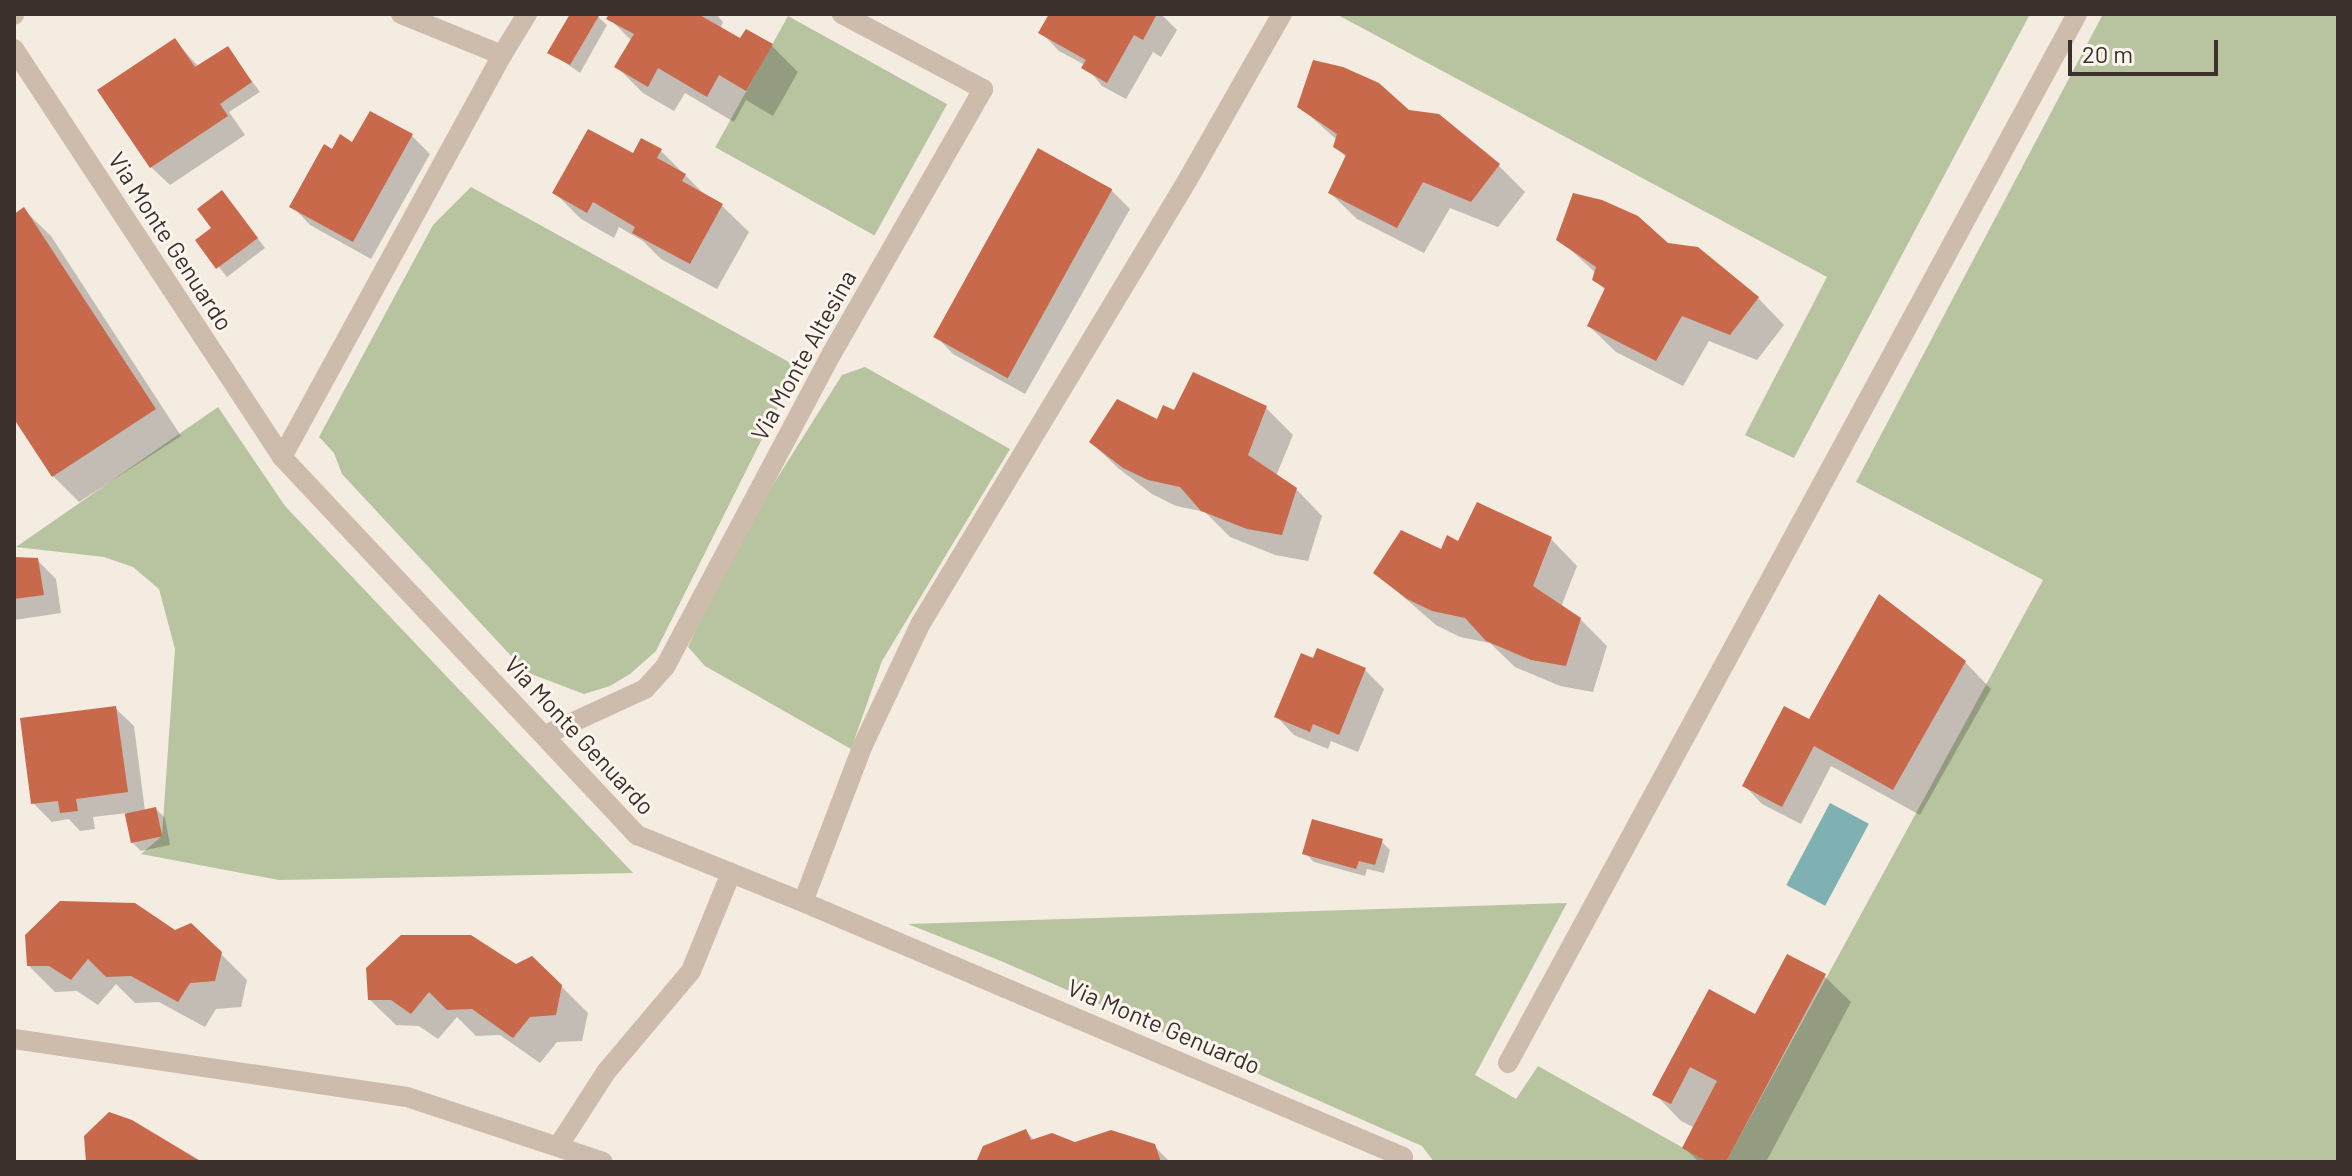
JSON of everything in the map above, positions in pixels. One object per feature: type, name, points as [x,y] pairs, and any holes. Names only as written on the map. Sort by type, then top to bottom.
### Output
[{"type":"street","points":[[401,14],[502,55]]},
{"type":"street","points":[[282,457],[527,14]]},
{"type":"street","name":"Via Monte Altesina","points":[[545,735],[645,689],[665,667],[832,353],[983,89],[842,14]]},
{"type":"street","points":[[803,902],[863,745],[921,623],[1187,181],[1282,14]]},
{"type":"street","points":[[1508,1063],[2077,14]]},
{"type":"street","name":"Via Monte Genuardo","points":[[14,49],[282,457],[637,835],[803,902],[1403,1157]]},
{"type":"street","points":[[559,1145],[606,1072],[691,971],[731,873]]},
{"type":"street","points":[[14,1039],[407,1097],[603,1162]]},
{"type":"green space","points":[[1336,14],[2030,14],[1794,458],[1745,435],[1827,277]]},
{"type":"green space","points":[[2103,14],[2338,14],[2338,1162],[1726,1162],[2043,580],[1856,482]]},
{"type":"green space","points":[[788,16],[947,104],[874,235],[715,147]]},
{"type":"green space","points":[[471,187],[798,367],[656,651],[630,674],[610,686],[584,694],[526,672],[342,474],[334,453],[319,437],[433,225]]},
{"type":"green space","points":[[865,367],[1010,449],[882,661],[851,749],[705,666],[688,647],[717,583],[771,488],[842,375]]},
{"type":"green space","points":[[218,407],[285,506],[633,873],[279,880],[141,854],[162,836],[175,649],[159,589],[133,567],[104,557],[16,547]]},
{"type":"green space","points":[[1567,903],[1475,1075],[1516,1099],[1538,1066],[1708,1162],[1434,1162],[1422,1146],[1001,961],[908,924]]},
{"type":"water","points":[[1830,803],[1869,824],[1825,906],[1786,885]]},
{"type":"building","points":[[570,14],[600,14],[570,65],[547,53]]},
{"type":"building","points":[[609,14],[698,14],[740,38],[746,29],[773,44],[746,91],[719,75],[707,97],[658,68],[648,87],[614,67],[634,34],[606,19]]},
{"type":"building","points":[[1049,14],[1157,14],[1143,40],[1134,35],[1107,83],[1081,68],[1086,60],[1038,33]]},
{"type":"building","points":[[175,38],[195,67],[228,46],[252,82],[220,104],[228,116],[150,168],[97,90]]},
{"type":"building","points":[[1313,60],[1343,67],[1379,83],[1409,110],[1439,114],[1500,164],[1471,202],[1423,182],[1397,228],[1328,193],[1346,155],[1333,147],[1337,134],[1297,107]]},
{"type":"building","points":[[370,111],[413,134],[353,242],[289,207],[324,144],[332,149],[340,134],[352,142]]},
{"type":"building","points":[[588,129],[633,153],[641,138],[662,149],[657,158],[686,174],[682,181],[723,204],[690,264],[632,233],[635,227],[593,202],[587,213],[552,193]]},
{"type":"building","points":[[1038,148],[1112,189],[1008,378],[933,337]]},
{"type":"building","points":[[222,190],[258,238],[216,269],[195,240],[211,228],[197,209]]},
{"type":"building","points":[[1573,193],[1602,200],[1638,216],[1668,243],[1698,247],[1759,297],[1730,335],[1682,316],[1656,361],[1587,326],[1605,288],[1592,280],[1596,267],[1556,240]]},
{"type":"building","points":[[24,207],[156,409],[52,477],[14,419],[14,214]]},
{"type":"building","points":[[1193,372],[1267,406],[1248,455],[1297,488],[1282,535],[1247,529],[1201,511],[1180,487],[1148,480],[1123,468],[1089,442],[1117,399],[1157,419],[1163,405],[1174,410]]},
{"type":"building","points":[[1477,502],[1552,537],[1533,586],[1581,618],[1566,666],[1531,660],[1486,641],[1465,618],[1432,611],[1407,599],[1373,573],[1401,530],[1441,549],[1447,535],[1458,541]]},
{"type":"building","points":[[14,557],[38,558],[44,595],[14,599]]},
{"type":"building","points":[[1879,594],[1966,661],[1893,790],[1814,746],[1782,807],[1742,786],[1784,706],[1809,719]]},
{"type":"building","points":[[1317,648],[1366,668],[1339,735],[1313,724],[1310,732],[1274,717],[1301,653],[1313,658]]},
{"type":"building","points":[[116,706],[128,792],[76,799],[78,811],[60,813],[58,801],[31,804],[20,718]]},
{"type":"building","points":[[156,807],[162,836],[131,843],[125,814]]},
{"type":"building","points":[[1312,819],[1383,839],[1375,865],[1359,861],[1356,869],[1302,854]]},
{"type":"building","points":[[60,901],[135,903],[175,930],[191,923],[222,952],[215,981],[190,983],[178,1002],[131,976],[106,977],[88,959],[71,980],[49,966],[27,966],[25,935]]},
{"type":"building","points":[[401,935],[471,935],[516,964],[532,956],[562,985],[556,1015],[530,1017],[513,1038],[472,1009],[447,1010],[429,992],[411,1014],[391,1000],[368,1000],[366,968]]},
{"type":"building","points":[[1787,954],[1826,974],[1726,1162],[1708,1162],[1682,1148],[1717,1081],[1690,1067],[1671,1104],[1652,1095],[1709,989],[1755,1014]]},
{"type":"building","points":[[109,1112],[132,1120],[202,1162],[86,1162],[84,1136]]},
{"type":"building","points":[[1026,1129],[1031,1140],[1052,1133],[1075,1142],[1111,1130],[1155,1144],[1161,1162],[976,1162],[983,1146]]}]
